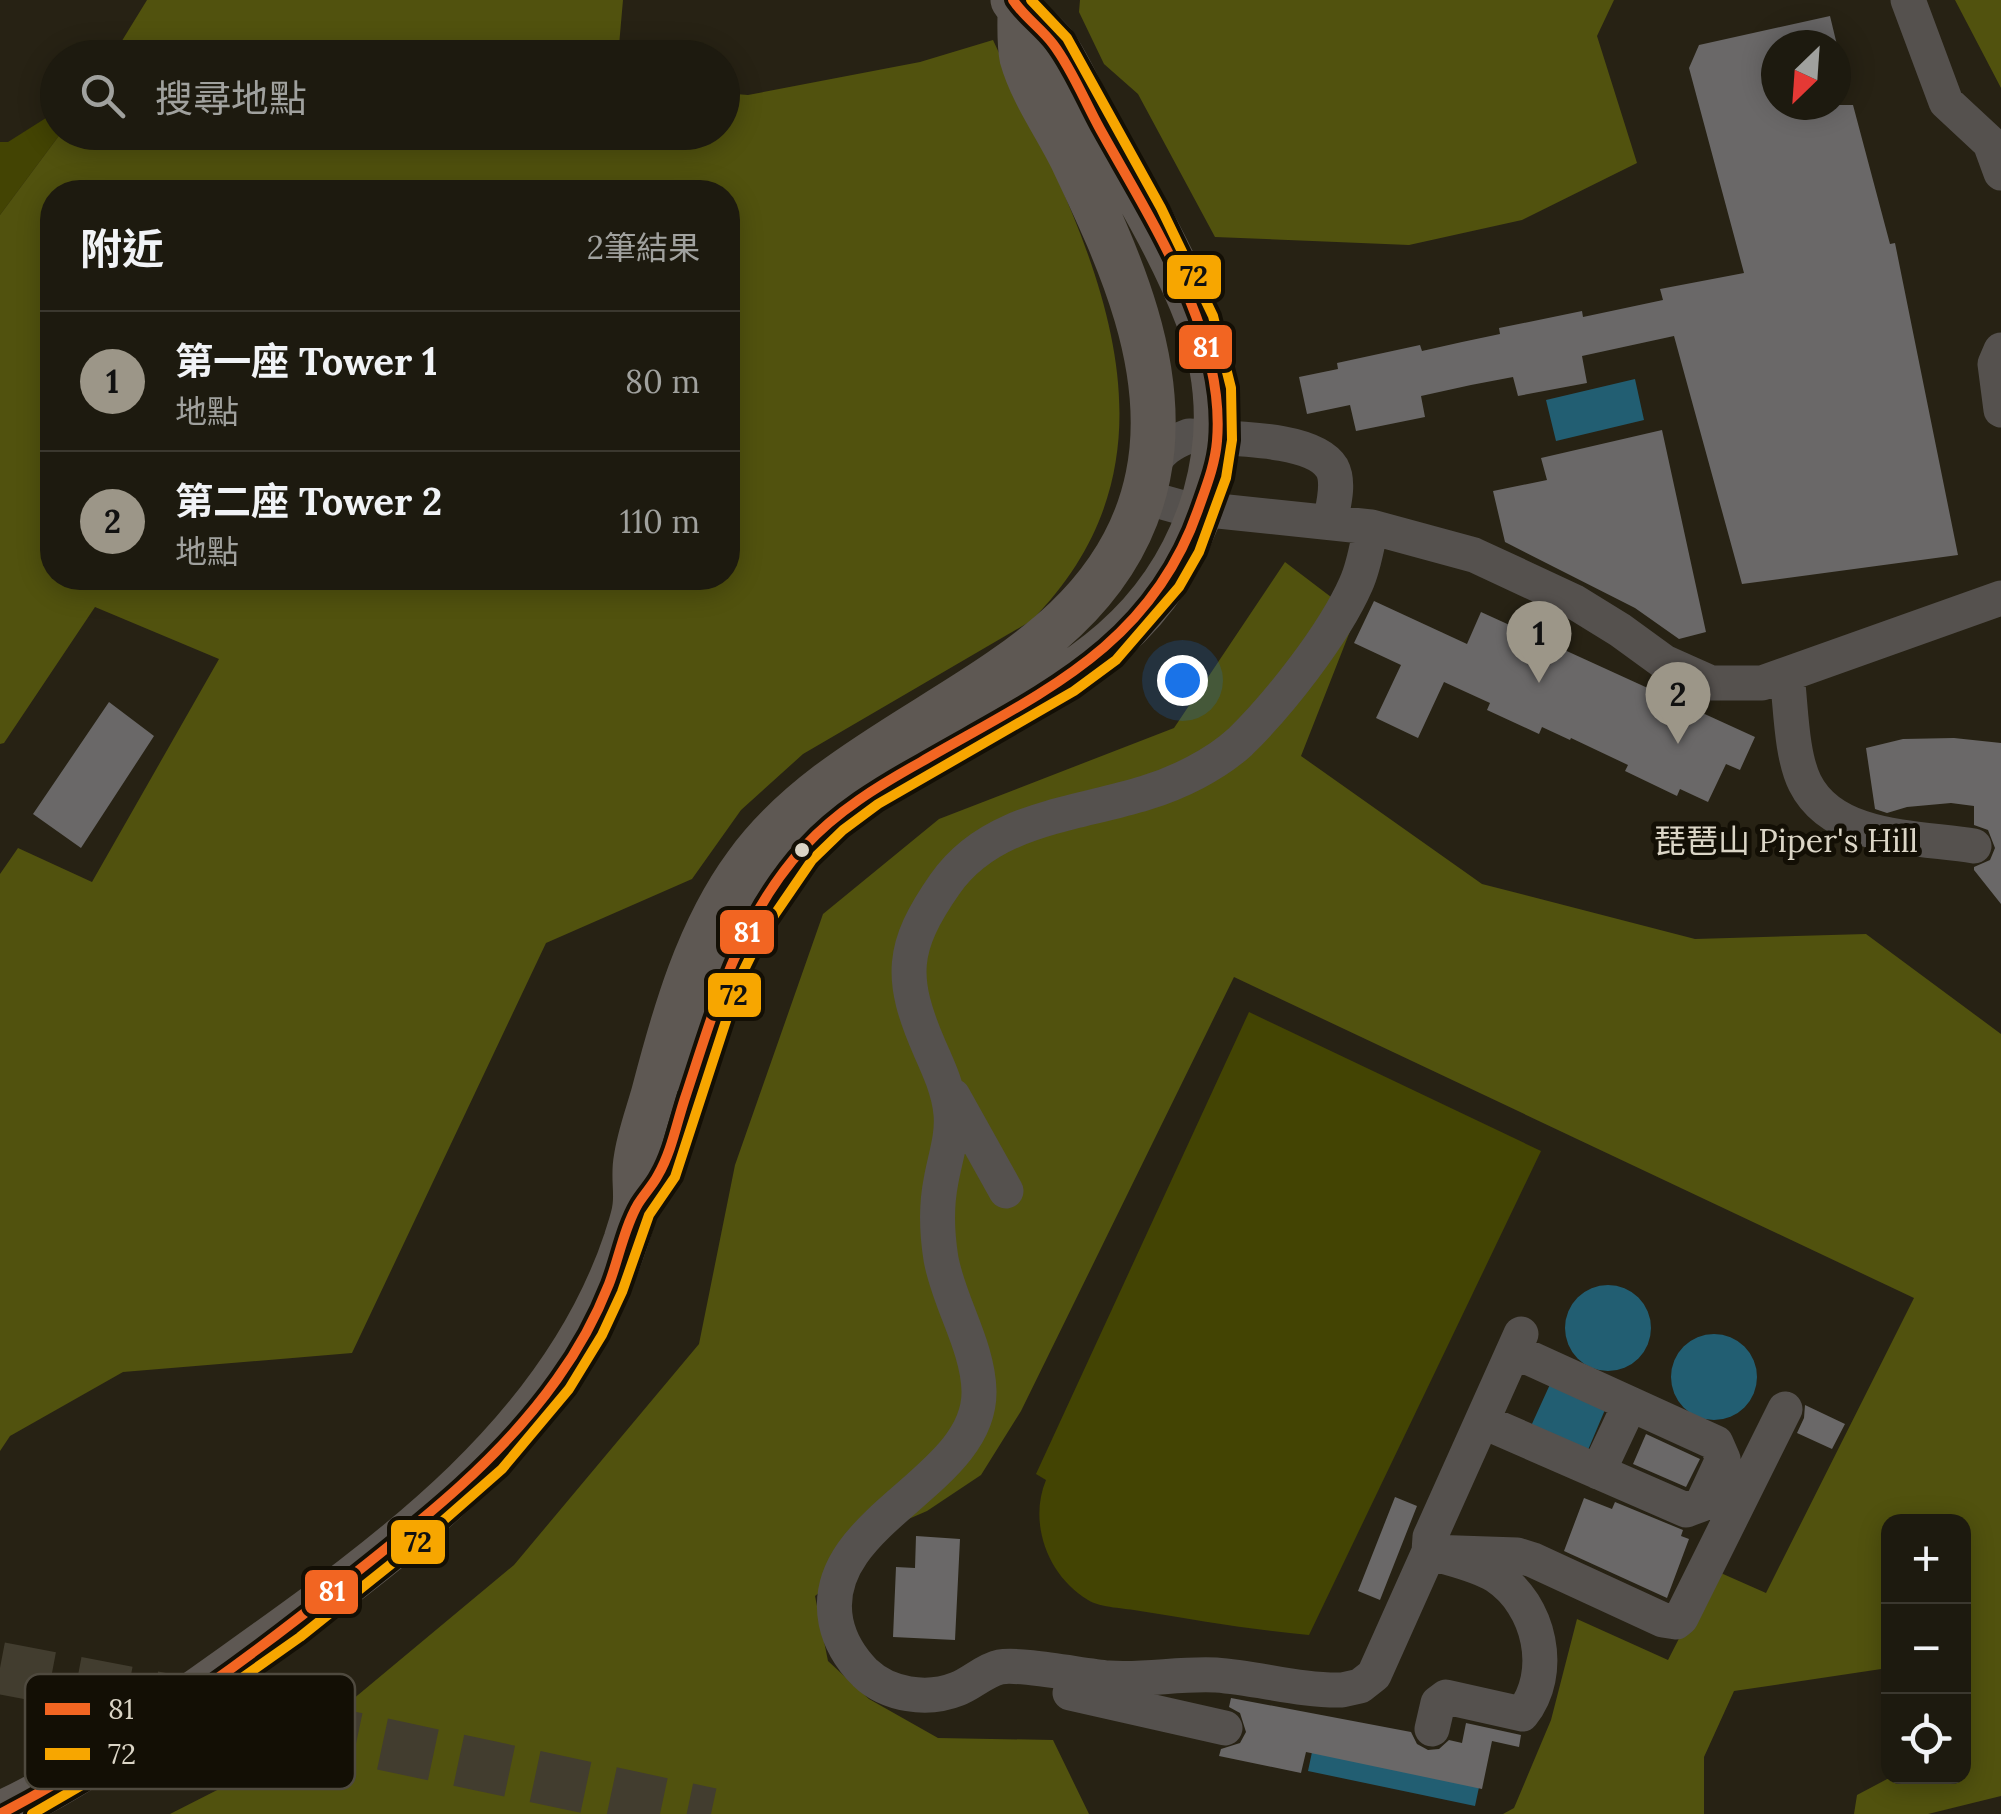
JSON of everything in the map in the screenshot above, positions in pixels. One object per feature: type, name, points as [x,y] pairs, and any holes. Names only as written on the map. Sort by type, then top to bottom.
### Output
[{"type":"main road","points":[[221,1674],[290,1625],[491,1459],[556,1379],[588,1329],[608,1287],[635,1208],[662,1171],[726,972],[749,925],[802,850],[833,819],[870,791],[1066,678],[1107,648],[1168,578],[1186,546],[1201,510],[1218,438],[1216,390],[1209,355],[1177,271],[1054,45],[1024,4]]},
{"type":"main road","points":[[635,1208],[634,1163],[666,1049],[708,931],[745,866],[800,805],[843,771],[1012,662],[1063,624],[1108,572],[1134,525],[1147,483],[1153,407],[1143,342],[1100,220],[1022,57],[1024,4]]},
{"type":"main road","points":[[0,1814],[48,1789]]},
{"type":"street","points":[[1908,0],[1946,102],[1990,143],[2001,172]]},
{"type":"street","points":[[2001,350],[1995,364],[2001,410]]},
{"type":"street","points":[[1330,522],[1336,485],[1332,468],[1318,454],[1296,446],[1189,436],[1159,452],[1147,483],[1201,510],[1371,528],[1456,550],[1524,576],[1604,620],[1686,674],[1711,682],[1736,685],[1787,676],[2001,598]]},
{"type":"street","points":[[1006,1191],[944,1080],[920,1021],[907,958],[919,926],[948,879],[986,843],[1008,832],[1148,792],[1196,772],[1238,744],[1301,671],[1344,607],[1359,580],[1371,528]]},
{"type":"street","points":[[1787,676],[1798,764],[1816,799],[1830,813],[1866,829],[1974,846]]},
{"type":"street","points":[[944,1080],[952,1133],[938,1198],[942,1262],[980,1394],[973,1421],[952,1456],[925,1478],[844,1563],[834,1587],[839,1635],[849,1653],[878,1683],[905,1694],[1034,1690],[1084,1694],[1225,1728]]},
{"type":"street","points":[[954,1691],[1000,1666],[1114,1679],[1204,1674],[1328,1690],[1360,1686],[1374,1675],[1380,1663],[1430,1552],[1430,1536],[1482,1421],[1518,1342],[1630,1404],[1716,1443],[1723,1459],[1702,1504],[1686,1510],[1482,1421]]},
{"type":"street","points":[[1598,1472],[1630,1404]]},
{"type":"street","points":[[1430,1552],[1517,1555],[1676,1622],[1784,1409]]},
{"type":"street","points":[[1430,1552],[1494,1574],[1507,1585],[1536,1626],[1541,1676],[1522,1714],[1446,1696],[1438,1703],[1432,1729]]},
{"type":"shaded area","points":[[147,0],[623,0],[619,40],[122,40]]},
{"type":"shaded area","points":[[1080,0],[1614,0],[1597,36],[1637,163],[1522,220],[1409,245],[1215,237],[1138,94],[1104,64],[1079,12]]},
{"type":"shaded area","points":[[1955,0],[2001,0],[2001,88]]},
{"type":"shaded area","points":[[993,40],[1060,184],[1089,259],[1111,334],[1119,408],[1112,481],[1084,552],[1031,621],[803,754],[741,810],[692,879],[546,943],[352,1353],[123,1372],[10,1436],[0,1451],[0,874],[18,848],[92,882],[219,659],[95,607],[0,744],[0,215],[48,150],[740,150],[740,94],[920,62]]},
{"type":"shaded area","points":[[40,122],[40,150],[48,150],[0,215],[0,142],[8,142]]},
{"type":"shaded area","points":[[1285,562],[1356,616],[1301,756],[1482,884],[1695,939],[1866,934],[2001,1034],[2001,1796],[1928,1814],[1854,1814],[1857,1795],[1881,1782],[1971,1784],[1971,1514],[1881,1514],[1881,1669],[1734,1691],[1704,1757],[1704,1814],[1503,1814],[1514,1808],[1551,1720],[1577,1619],[1668,1660],[1714,1570],[1766,1593],[1914,1298],[1234,977],[1021,1411],[981,1475],[927,1511],[890,1527],[861,1560],[815,1596],[828,1661],[869,1699],[938,1738],[1053,1740],[1089,1814],[170,1814],[219,1789],[355,1789],[355,1698],[514,1565],[699,1344],[735,1165],[823,914],[939,819],[1174,728]]},
{"type":"shaded area","points":[[1249,1012],[1541,1151],[1309,1635],[1093,1603],[1074,1590],[1052,1563],[1039,1514],[1046,1480],[1036,1474]]},
{"type":"water","points":[[1635,379],[1644,420],[1556,441],[1546,400]]},
{"type":"water","points":[[1608,1285],[1632,1292],[1644,1304],[1651,1328],[1644,1352],[1632,1364],[1608,1371],[1584,1364],[1572,1352],[1565,1328],[1572,1304],[1584,1292]]},
{"type":"water","points":[[1714,1334],[1738,1341],[1750,1353],[1757,1377],[1750,1401],[1738,1413],[1714,1420],[1690,1413],[1678,1401],[1671,1377],[1678,1353],[1690,1341]]},
{"type":"water","points":[[1552,1380],[1607,1405],[1588,1450],[1531,1426]]},
{"type":"water","points":[[1315,1738],[1482,1773],[1475,1806],[1308,1771]]},
{"type":"building","points":[[1830,16],[1833,30],[1767,30]]},
{"type":"building","points":[[1761,31],[1761,120],[1851,120],[1853,105],[1890,244],[1895,243],[1958,555],[1742,584],[1674,336],[1582,356],[1587,383],[1518,396],[1513,377],[1471,385],[1421,396],[1425,417],[1356,431],[1350,405],[1307,414],[1299,377],[1338,369],[1337,363],[1420,345],[1422,351],[1500,334],[1499,328],[1582,311],[1583,317],[1663,300],[1660,289],[1744,273],[1689,68],[1699,45]]},
{"type":"building","points":[[1662,430],[1706,632],[1679,639],[1635,608],[1505,542],[1493,491],[1547,480],[1541,458]]},
{"type":"building","points":[[1374,601],[1467,644],[1481,612],[1755,737],[1740,770],[1726,764],[1708,802],[1680,789],[1677,796],[1625,771],[1628,765],[1571,738],[1542,727],[1539,734],[1487,710],[1490,703],[1444,682],[1418,738],[1376,718],[1401,665],[1354,643]]},
{"type":"building","points":[[109,702],[154,736],[81,848],[33,814]]},
{"type":"building","points":[[1954,738],[2001,743],[2001,904],[1974,870],[1990,860],[1995,848],[1988,830],[1974,825],[1974,806],[1951,803],[1887,813],[1875,809],[1866,748],[1903,739]]},
{"type":"building","points":[[1805,1405],[1845,1424],[1832,1449],[1797,1433]]},
{"type":"building","points":[[1646,1434],[1700,1459],[1686,1487],[1633,1464]]},
{"type":"building","points":[[1395,1497],[1417,1506],[1380,1600],[1358,1591]]},
{"type":"building","points":[[1584,1498],[1612,1509],[1615,1502],[1683,1530],[1681,1536],[1689,1539],[1667,1598],[1564,1551]]},
{"type":"building","points":[[916,1536],[960,1539],[955,1640],[893,1637],[896,1567],[915,1568]]},
{"type":"building","points":[[1231,1698],[1411,1732],[1417,1744],[1428,1750],[1439,1749],[1449,1740],[1462,1743],[1466,1723],[1521,1735],[1519,1747],[1492,1741],[1482,1789],[1306,1752],[1301,1773],[1219,1756],[1221,1749],[1240,1743],[1246,1732],[1240,1713],[1229,1707]]},
{"type":"tunnel","points":[[0,1668],[32,1674]]},
{"type":"tunnel","points":[[355,1738],[711,1814]]},
{"type":"transit line","name":"81","points":[[223,1674],[377,1555],[487,1461],[565,1368],[609,1284],[633,1213],[667,1156],[708,1029],[746,933],[782,874],[804,847],[830,822],[889,780],[1047,689],[1085,662],[1151,598],[1177,558],[1198,510],[1216,450],[1217,401],[1210,360],[1181,279],[1072,75],[1053,44],[1013,0]]},
{"type":"transit line","name":"72","points":[[248,1674],[420,1541],[502,1469],[569,1389],[602,1335],[622,1292],[649,1215],[675,1177],[740,978],[762,933],[812,860],[878,804],[1074,691],[1116,660],[1179,587],[1199,552],[1226,478],[1232,440],[1231,388],[1213,316],[1161,208],[1067,38],[1031,0]]},
{"type":"transit line","name":"81","points":[[0,1814],[46,1789]]},
{"type":"transit line","name":"72","points":[[32,1814],[75,1789]]},
{"type":"place","name":"第一座 Tower 1","points":[[1539,683]]},
{"type":"place","name":"第二座 Tower 2","points":[[1678,744]]},
{"type":"district","name":"琵琶山 Piper's Hill","points":[[1786,840]]}]
